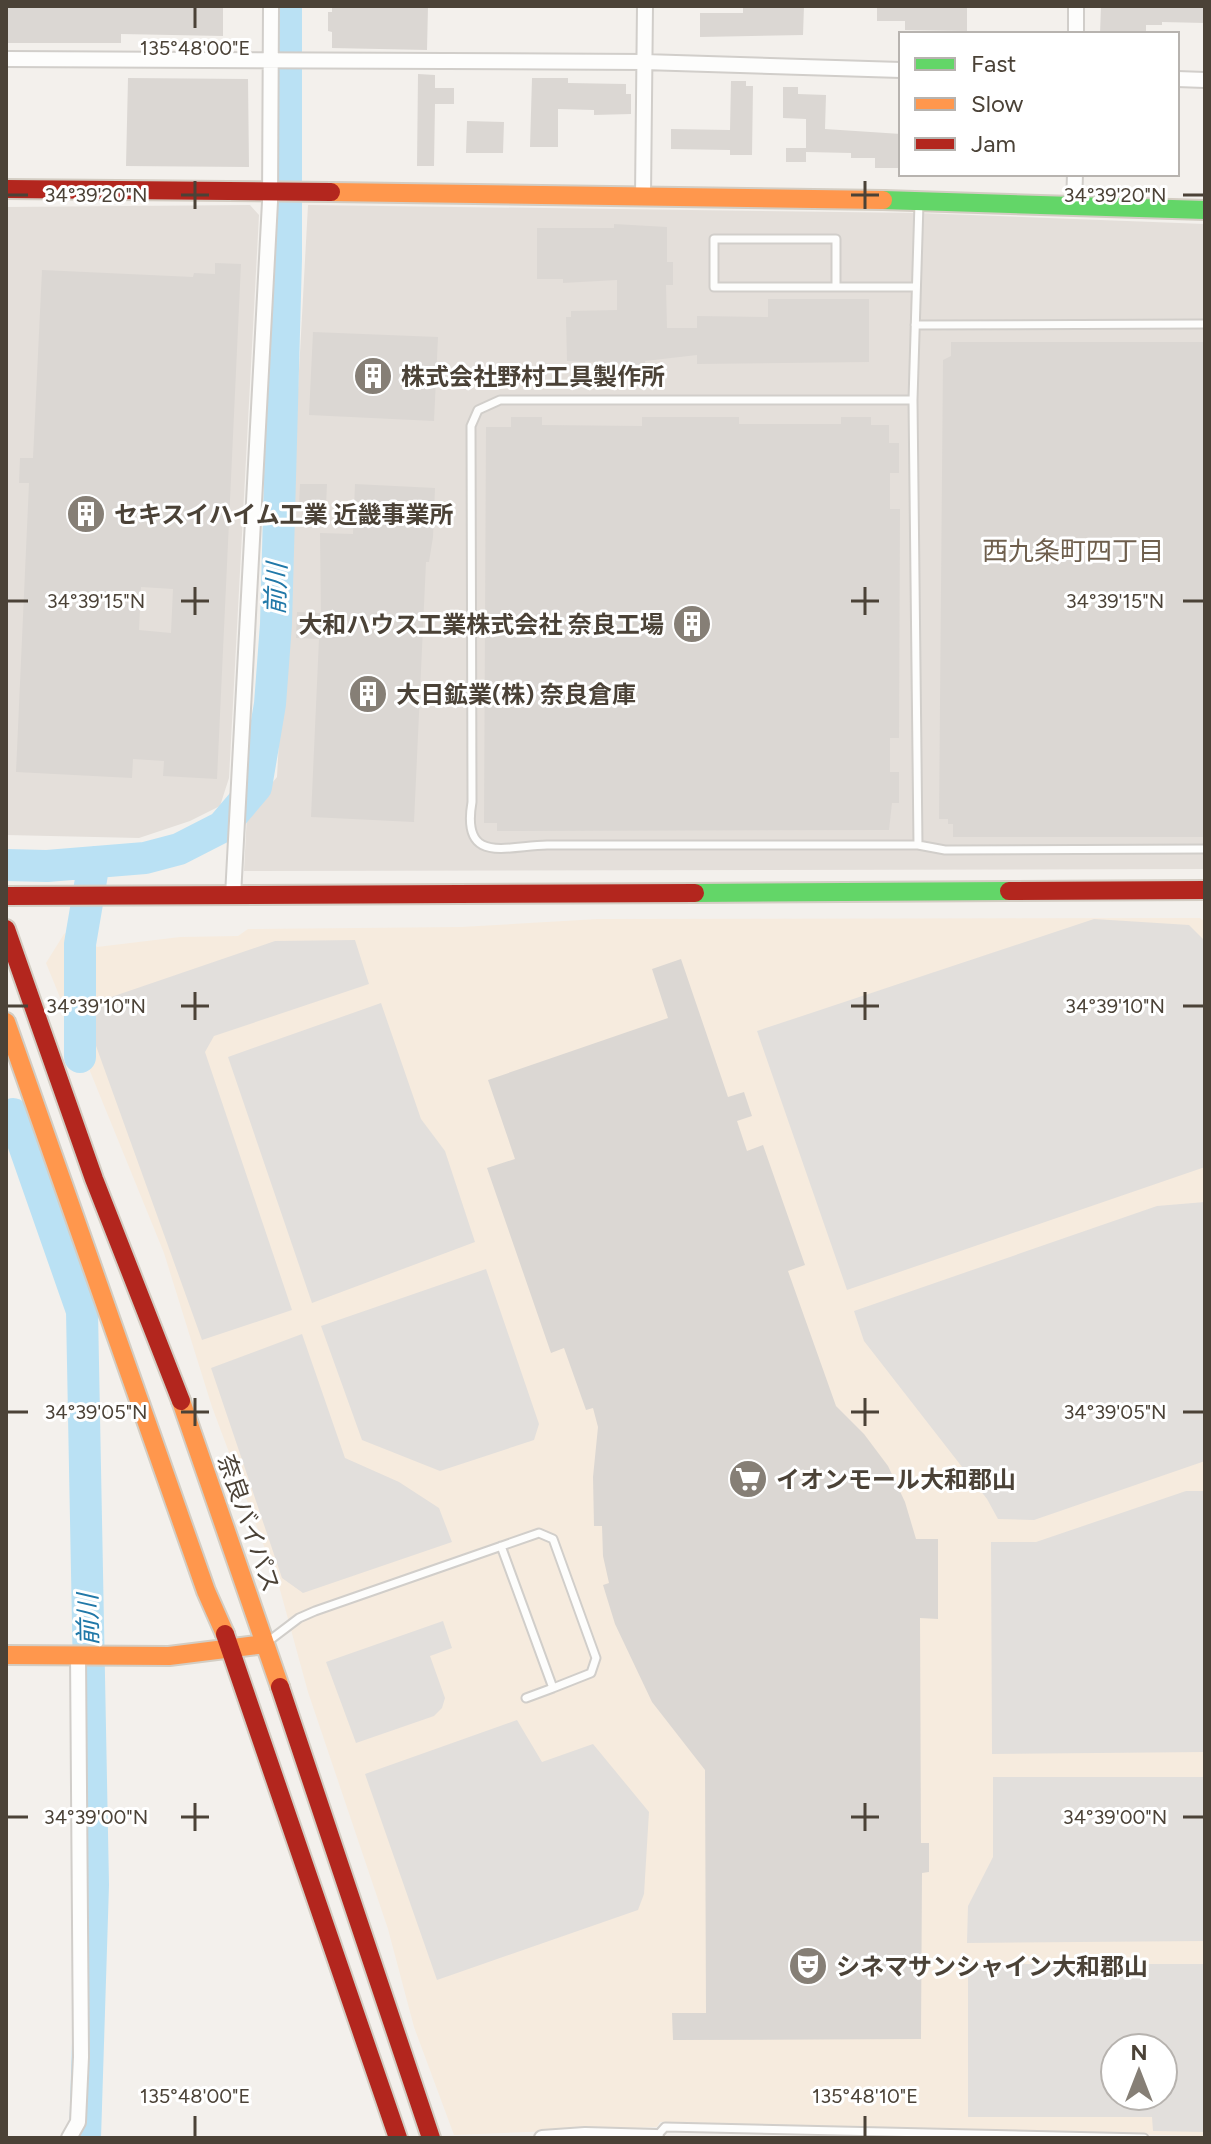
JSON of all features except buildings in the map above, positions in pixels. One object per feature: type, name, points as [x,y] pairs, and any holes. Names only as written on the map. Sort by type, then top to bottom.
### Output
[{"type":"main road","points":[[6,189],[643,195],[1205,210]]},
{"type":"main road","points":[[6,896],[1205,890]]},
{"type":"main road","name":"奈良バイパス","points":[[6,929],[94,1179],[169,1367],[431,2138]]},
{"type":"main road","points":[[6,1022],[18,1071],[206,1591],[233,1652],[398,2138]]},
{"type":"main road","points":[[6,1655],[233,1652],[265,1644]]},
{"type":"street","points":[[233,896],[270,191],[271,6]]},
{"type":"street","points":[[643,195],[645,6]]},
{"type":"street","points":[[1076,6],[1076,32]]},
{"type":"street","points":[[6,59],[644,62],[899,70]]},
{"type":"street","points":[[1179,79],[1205,80]]},
{"type":"street","points":[[1074,205],[1075,176]]},
{"type":"street","points":[[69,2138],[78,2122],[81,2057],[78,1654]]},
{"type":"street","points":[[542,2138],[585,2135],[656,2137]]},
{"type":"lane","points":[[918,845],[913,400],[919,201]]},
{"type":"lane","points":[[836,287],[836,239],[714,239],[714,287],[836,287],[915,287]]},
{"type":"lane","points":[[915,325],[1205,324]]},
{"type":"lane","points":[[913,400],[500,400],[478,410],[471,426],[472,802],[469,820],[474,838],[493,850],[547,845],[918,845],[945,850],[1205,849]]},
{"type":"lane","points":[[265,1644],[299,1618],[315,1611],[539,1533],[553,1539],[596,1664],[591,1673],[526,1698]]},
{"type":"lane","points":[[501,1546],[553,1688]]},
{"type":"lane","points":[[656,2137],[665,2127],[1144,2138]]},
{"type":"shaded area","points":[[250,205],[259,215],[229,778],[220,806],[190,821],[139,838],[6,835],[6,207]]},
{"type":"shaded area","points":[[308,205],[918,213],[1205,224],[1205,869],[244,871],[247,814],[277,777]]},
{"type":"shaded area","name":"イオンモール大和郡山","points":[[1200,918],[1205,922],[1205,2136],[660,2122],[657,2127],[454,2135],[414,2027],[388,1929],[308,1692],[279,1586],[212,1407],[164,1253],[46,963],[64,934],[75,929],[89,930],[97,947],[180,937],[238,936],[248,929],[461,927],[598,919]]},
{"type":"shaded area","points":[[1094,919],[1189,925],[1205,941],[1205,1167],[847,1290],[757,1031]]},
{"type":"shaded area","points":[[355,940],[369,984],[214,1036],[205,1052],[292,1310],[202,1340],[82,1007],[275,941]]},
{"type":"shaded area","points":[[381,1003],[421,1119],[445,1151],[475,1242],[312,1303],[228,1057]]},
{"type":"shaded area","points":[[1205,1202],[1205,1461],[1034,1520],[998,1519],[987,1499],[864,1341],[854,1311],[1157,1206]]},
{"type":"shaded area","points":[[486,1269],[539,1424],[534,1440],[440,1471],[362,1440],[321,1326]]},
{"type":"shaded area","points":[[302,1334],[345,1458],[399,1482],[439,1508],[452,1542],[303,1593],[282,1578],[211,1368]]},
{"type":"shaded area","points":[[1186,1491],[1205,1491],[1205,1752],[992,1754],[991,1542],[1036,1542]]},
{"type":"shaded area","points":[[443,1621],[452,1648],[430,1656],[445,1698],[442,1708],[434,1716],[356,1743],[326,1662]]},
{"type":"shaded area","points":[[517,1720],[542,1762],[593,1744],[649,1812],[644,1894],[638,1910],[437,1980],[365,1774]]},
{"type":"shaded area","points":[[993,1777],[1205,1777],[1205,1941],[967,1943],[968,1906],[993,1857]]},
{"type":"shaded area","points":[[968,1964],[1205,1964],[1205,2132],[1153,2131],[1152,2117],[968,2117]]},
{"type":"waterway","name":"前川","points":[[6,865],[47,866],[145,858],[179,849],[222,827],[256,787],[270,704],[276,624],[286,259],[286,6]]},
{"type":"waterway","name":"前川","points":[[80,1057],[80,944],[94,862]]},
{"type":"waterway","name":"前川","points":[[13,1114],[82,1311],[93,1885],[85,2138]]},
{"type":"traffic: fast","points":[[883,200],[1205,210]]},
{"type":"traffic: fast","points":[[695,893],[1009,891]]},
{"type":"traffic: slow","points":[[331,192],[883,200]]},
{"type":"traffic: slow","points":[[6,1022],[206,1591],[225,1634]]},
{"type":"traffic: slow","points":[[181,1401],[280,1687]]},
{"type":"traffic: slow","points":[[6,1655],[169,1656],[265,1644]]},
{"type":"traffic: jam","points":[[6,189],[331,192]]},
{"type":"traffic: jam","points":[[1009,891],[1205,890]]},
{"type":"traffic: jam","points":[[6,896],[695,893]]},
{"type":"traffic: jam","points":[[6,929],[94,1179],[181,1401]]},
{"type":"traffic: jam","points":[[225,1634],[398,2138]]},
{"type":"traffic: jam","points":[[280,1687],[431,2138]]},
{"type":"place","name":"株式会社野村工具製作所","points":[[373,376]]},
{"type":"place","name":"セキスイハイム工業 近畿事業所","points":[[86,514]]},
{"type":"place","name":"大和ハウス工業株式会社 奈良工場","points":[[692,624]]},
{"type":"place","name":"大日鉱業(株) 奈良倉庫","points":[[368,694]]},
{"type":"place","name":"イオンモール大和郡山","points":[[748,1479]]},
{"type":"place","name":"シネマサンシャイン大和郡山","points":[[808,1966]]},
{"type":"district","name":"西九条町四丁目","points":[[1073,551]]}]
